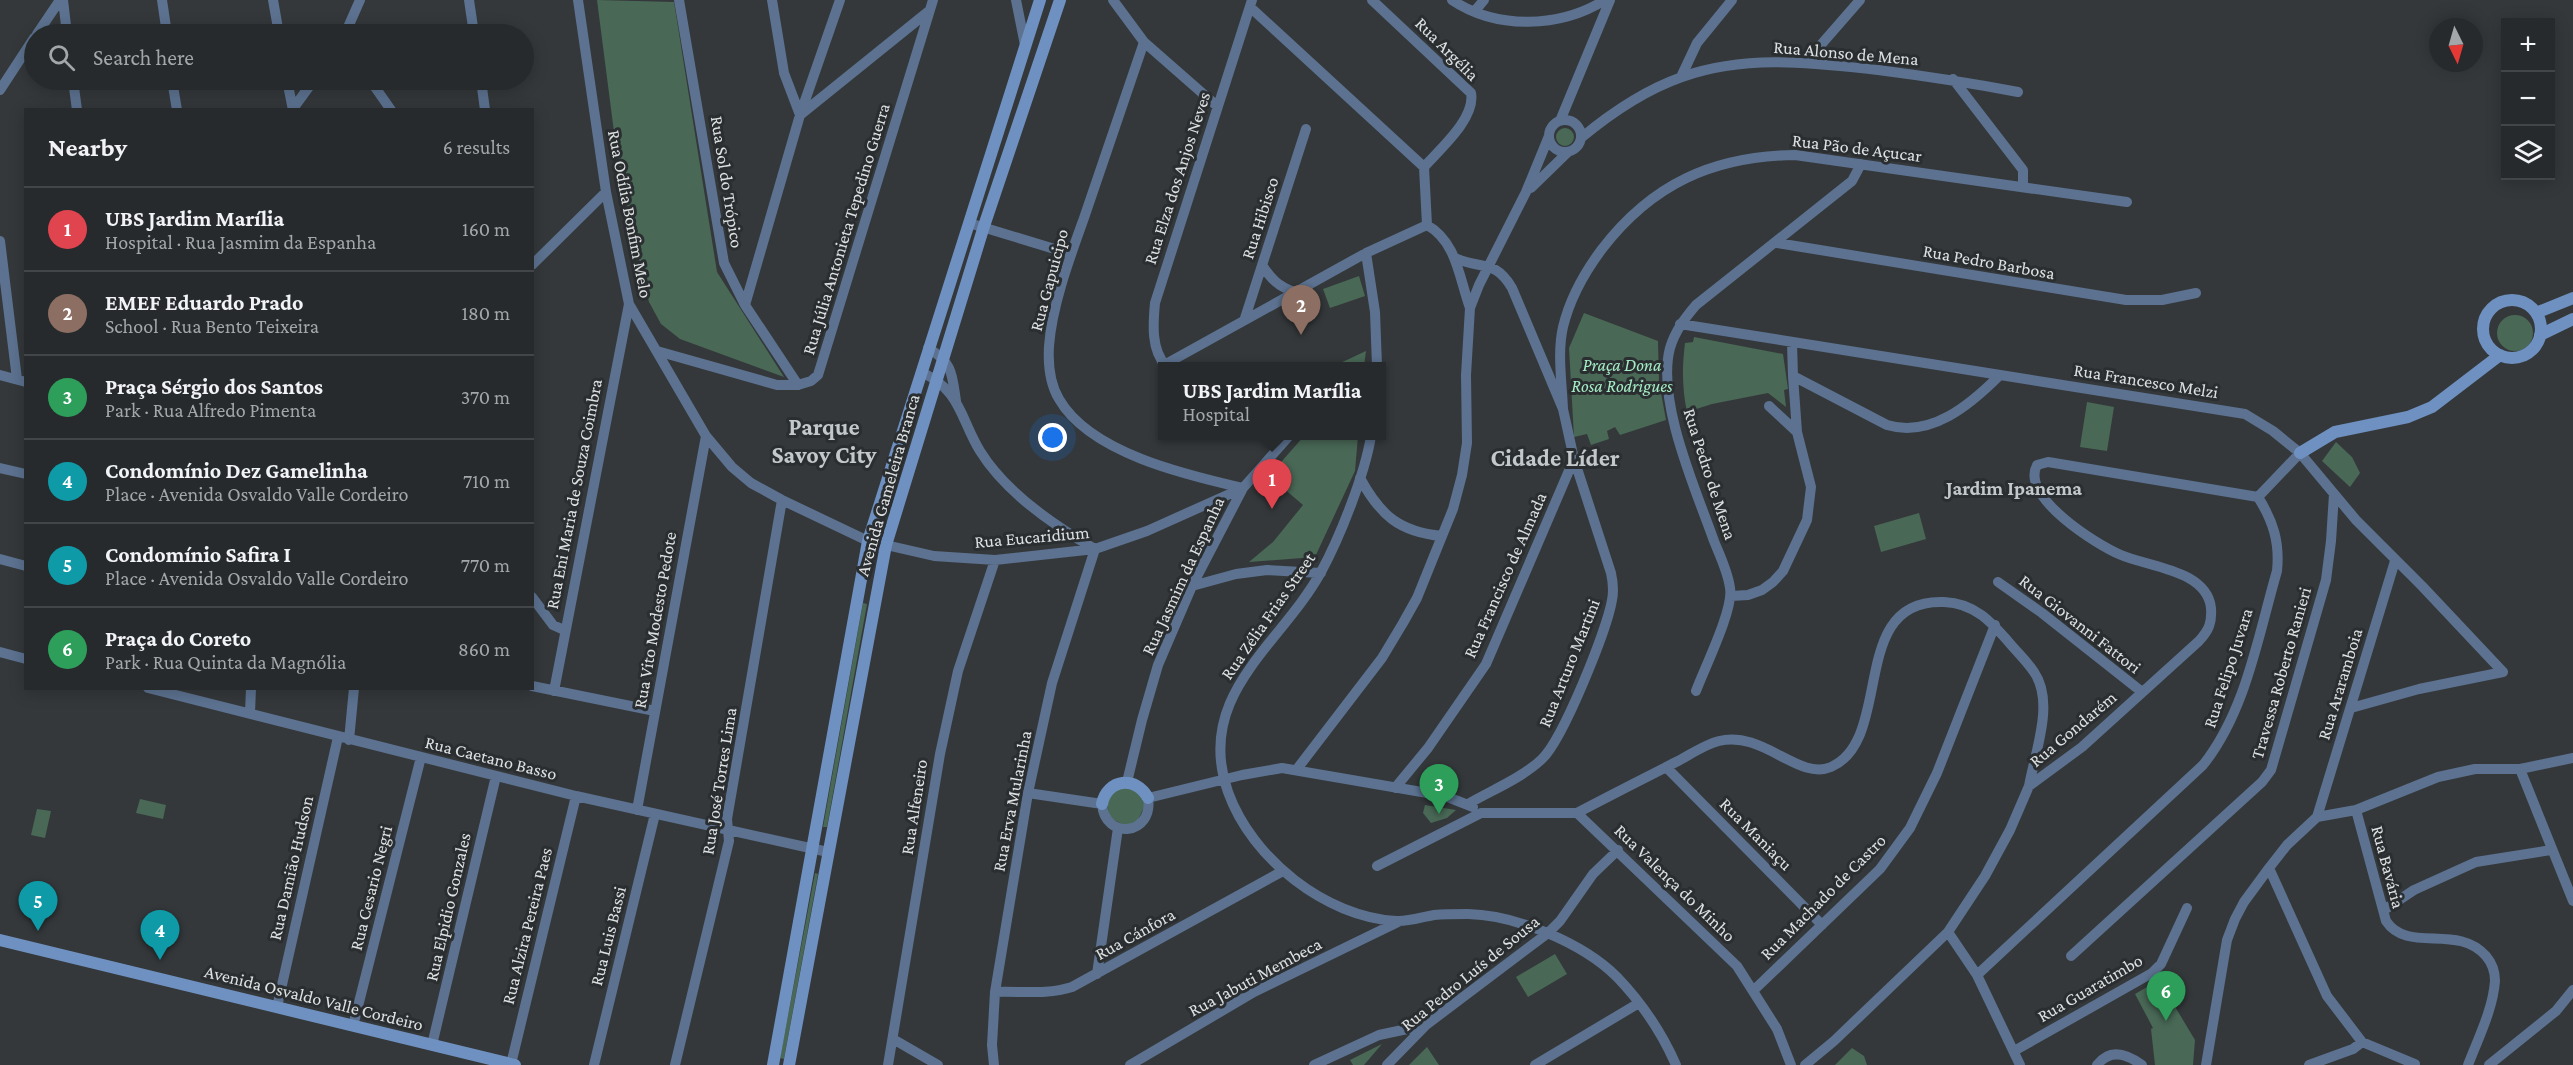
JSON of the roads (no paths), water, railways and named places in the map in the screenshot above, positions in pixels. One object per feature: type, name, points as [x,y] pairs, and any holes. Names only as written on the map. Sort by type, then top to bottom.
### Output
[{"type":"main road","name":"Avenida Gameleira Branca","points":[[773,1065],[868,541],[1040,0]]},
{"type":"main road","name":"Avenida Gameleira Branca","points":[[789,1065],[886,545],[984,226],[1060,0]]},
{"type":"main road","points":[[1019,65],[1035,71]]},
{"type":"main road","points":[[2536,313],[2573,298]]},
{"type":"main road","points":[[2510,300],[2525,303],[2536,313],[2541,327],[2540,335],[2530,352],[2512,358],[2493,351],[2484,337],[2483,328],[2488,312],[2494,306],[2510,300]]},
{"type":"main road","points":[[2540,335],[2573,319]]},
{"type":"main road","points":[[2300,453],[2335,432],[2408,417],[2433,407],[2500,355]]},
{"type":"main road","points":[[1102,804],[1107,790],[1127,782],[1140,787],[1148,798]]},
{"type":"main road","name":"Avenida Osvaldo Valle Cordeiro","points":[[0,940],[513,1065]]},
{"type":"street","points":[[61,0],[65,24]]},
{"type":"street","points":[[44,24],[61,0]]},
{"type":"street","points":[[162,0],[166,24]]},
{"type":"street","points":[[273,0],[277,24]]},
{"type":"street","points":[[349,24],[360,0]]},
{"type":"street","points":[[469,0],[473,24]]},
{"type":"street","name":"Rua Odília Bonfim Melo","points":[[578,0],[606,192],[629,304],[706,436],[732,467],[751,483],[868,541]]},
{"type":"street","name":"Rua Sol do Trópico","points":[[680,0],[720,250],[729,278],[798,385]]},
{"type":"street","points":[[772,0],[784,73],[800,115]]},
{"type":"street","points":[[745,305],[800,115],[840,0]]},
{"type":"street","points":[[1016,0],[1025,45]]},
{"type":"street","points":[[1113,0],[1144,42],[1217,106]]},
{"type":"street","name":"Rua Argélia","points":[[1372,0],[1471,93],[1472,104],[1468,116],[1424,167]]},
{"type":"street","points":[[1452,0],[1474,12],[1504,21],[1543,21],[1587,11],[1605,0]]},
{"type":"street","points":[[1474,12],[1484,0]]},
{"type":"street","points":[[1296,769],[1382,658],[1416,598],[1442,536],[1453,509],[1462,475],[1467,442],[1466,375],[1470,308],[1488,266],[1526,192],[1553,126],[1560,121],[1610,0]]},
{"type":"street","points":[[1682,77],[1697,44],[1732,0]]},
{"type":"street","points":[[1809,63],[1819,47],[1860,0]]},
{"type":"street","points":[[1251,3],[1424,167],[1427,225],[1444,238],[1455,258],[1470,308]]},
{"type":"street","name":"Rua Elza dos Anjos Neves","points":[[1163,362],[1154,340],[1155,303],[1251,3]]},
{"type":"street","points":[[800,115],[931,5]]},
{"type":"street","name":"Rua Júlia Antonieta Tepedino Guerra","points":[[798,385],[811,381],[820,370],[931,5]]},
{"type":"street","name":"Rua Gapuicipo","points":[[1144,42],[1071,254],[1054,315],[1049,345],[1052,384],[1059,400],[1073,417],[1112,445],[1158,466],[1243,488]]},
{"type":"street","points":[[0,90],[24,54]]},
{"type":"street","name":"Rua Alonso de Mena","points":[[1581,138],[1626,105],[1682,77],[1739,64],[1809,63],[1953,79],[2018,92]]},
{"type":"street","points":[[1953,79],[2023,170],[2023,187]]},
{"type":"street","points":[[74,90],[77,108]]},
{"type":"street","points":[[174,90],[177,108]]},
{"type":"street","points":[[289,90],[292,108]]},
{"type":"street","points":[[293,108],[306,90]]},
{"type":"street","points":[[377,90],[390,108]]},
{"type":"street","points":[[482,90],[485,108]]},
{"type":"street","points":[[1526,192],[1568,152],[1577,147],[1581,138],[1576,125],[1569,121],[1560,121]]},
{"type":"street","name":"Rua Hibisco","points":[[1245,318],[1306,129]]},
{"type":"street","points":[[1549,136],[1557,150],[1568,152]]},
{"type":"street","name":"Rua Pão de Açucar","points":[[1563,409],[1561,361],[1563,329],[1582,276],[1625,221],[1648,201],[1686,177],[1748,158],[1795,155],[2127,202]]},
{"type":"street","name":"Rua Pedro de Mena","points":[[1731,596],[1727,575],[1693,484],[1671,410],[1668,364],[1670,347],[1680,324],[1713,289],[1777,243],[1852,181],[1861,164]]},
{"type":"street","points":[[534,263],[606,192]]},
{"type":"street","points":[[969,223],[1071,254]]},
{"type":"street","points":[[1172,362],[1245,318],[1366,253],[1427,225]]},
{"type":"street","points":[[0,241],[21,380],[0,375]]},
{"type":"street","name":"Rua Pedro Barbosa","points":[[1777,243],[2127,300],[2162,300],[2196,293]]},
{"type":"street","points":[[1366,253],[1375,312],[1377,362]]},
{"type":"street","points":[[1455,258],[1475,265],[1488,266]]},
{"type":"street","points":[[1262,265],[1271,279],[1294,292]]},
{"type":"street","name":"Rua Arturo Martini","points":[[1468,804],[1525,771],[1549,752],[1558,737],[1607,620],[1614,589],[1611,573],[1574,459],[1563,409],[1512,288],[1504,274],[1488,266]]},
{"type":"street","name":"Rua Eni Maria de Souza Coimbra","points":[[554,691],[629,304]]},
{"type":"street","name":"Rua Francesco Melzi","points":[[1680,324],[2245,414],[2273,431],[2300,453],[2395,561],[2422,586],[2503,672],[2419,689],[2351,708]]},
{"type":"street","points":[[1696,691],[1731,596],[1748,595],[1762,590],[1773,582],[1783,571],[1807,520],[1810,487],[1797,432],[1792,343]]},
{"type":"street","points":[[928,348],[944,357],[952,372],[956,401]]},
{"type":"street","points":[[657,351],[777,385],[798,385]]},
{"type":"street","points":[[921,372],[937,380],[956,401],[980,452],[1007,483],[1057,527],[1095,549]]},
{"type":"street","points":[[1793,376],[1887,425],[1902,429],[1918,429],[1954,413],[1981,394],[2000,375]]},
{"type":"street","points":[[1769,406],[1797,432]]},
{"type":"street","name":"Rua Vito Modesto Pedote","points":[[637,810],[706,436]]},
{"type":"street","points":[[1243,488],[1285,440]]},
{"type":"street","name":"Rua Zélia Frias Street","points":[[1370,440],[1360,478],[1321,573],[1238,684],[1227,711],[1221,732],[1225,781],[1234,807],[1252,839],[1281,872],[1342,909],[1364,916],[1398,922],[1437,915],[1496,916],[1548,933],[1607,968],[1639,1003],[1668,1048],[1676,1065]]},
{"type":"street","points":[[2258,497],[2300,453]]},
{"type":"street","name":"Rua Francisco de Almada","points":[[1395,788],[1428,748],[1486,664],[1574,459]]},
{"type":"street","name":"Rua Gondarém","points":[[1805,1065],[1834,1041],[1947,932],[1984,876],[2010,830],[2029,786],[2082,747],[2205,635],[2211,621],[2210,602],[2204,591],[2189,578],[2122,555],[2097,542],[2063,517],[2037,489],[2034,473],[2037,465],[2048,462],[2258,497]]},
{"type":"street","points":[[0,468],[24,474]]},
{"type":"street","points":[[1360,478],[1375,503],[1389,517],[1421,534],[1442,536]]},
{"type":"street","name":"Rua Eucaridium","points":[[868,541],[873,537],[880,538],[886,545],[934,556],[995,560],[1095,549],[1148,531],[1243,488]]},
{"type":"street","name":"Rua Jasmim da Espanha","points":[[1127,782],[1158,665],[1192,586],[1243,488]]},
{"type":"street","name":"Travessa Roberto Ranieri","points":[[2072,956],[2262,782],[2271,770],[2326,580],[2334,494]]},
{"type":"street","name":"Rua Felipo Juvara","points":[[1977,975],[2203,765],[2226,732],[2246,678],[2277,571],[2279,555],[2276,533],[2258,497]]},
{"type":"street","name":"Rua José Torres Lima","points":[[675,1065],[729,841],[727,819],[783,500]]},
{"type":"street","name":"Rua Erva Mularinha","points":[[994,1065],[992,1045],[995,992],[1028,793],[1052,683],[1095,549]]},
{"type":"street","points":[[0,560],[24,566]]},
{"type":"street","name":"Rua Alfeneiro","points":[[888,1065],[940,754],[958,671],[995,560]]},
{"type":"street","name":"Rua Araramboia","points":[[2317,817],[2395,561]]},
{"type":"street","points":[[1192,586],[1236,574],[1267,570],[1321,573]]},
{"type":"street","name":"Rua Giovanni Fattori","points":[[1998,582],[2142,692]]},
{"type":"street","points":[[534,600],[553,624],[564,630]]},
{"type":"street","points":[[1377,866],[1481,813],[1577,813],[1719,741],[1736,740],[1765,747],[1804,768],[1816,770],[1828,768],[1851,753],[1859,736],[1877,658],[1887,633],[1903,615],[1917,606],[1935,601],[1955,602],[1972,608],[1995,626],[2035,673],[2045,704],[2029,786]]},
{"type":"street","name":"Rua Machado de Castro","points":[[1754,990],[1880,869],[1910,828],[1937,773],[1995,626]]},
{"type":"street","points":[[0,652],[24,658]]},
{"type":"street","points":[[534,686],[656,711]]},
{"type":"street","name":"Rua Caetano Basso","points":[[162,690],[338,737],[576,796],[828,852]]},
{"type":"street","points":[[250,713],[251,690]]},
{"type":"street","points":[[350,740],[354,690]]},
{"type":"street","name":"Rua Damião Hudson","points":[[277,1007],[338,737]]},
{"type":"street","name":"Rua Cesario Negri","points":[[353,1026],[421,758]]},
{"type":"street","points":[[2206,1065],[2227,940],[2244,902],[2287,845],[2317,817],[2356,810],[2438,777],[2475,769],[2520,769],[2573,758]]},
{"type":"street","name":"Rua Maniaçu","points":[[1666,767],[1822,924]]},
{"type":"street","points":[[1028,793],[1102,804],[1106,819],[1118,828],[1133,828],[1140,825],[1148,812],[1148,798],[1281,768],[1445,796],[1468,804],[1481,813]]},
{"type":"street","points":[[2520,769],[2573,901]]},
{"type":"street","name":"Rua Elpidio Gonzales","points":[[432,1045],[496,776]]},
{"type":"street","name":"Rua Alzira Pereira Paes","points":[[513,1065],[576,796]]},
{"type":"street","name":"Rua Bavária","points":[[2356,810],[2386,921],[2391,929],[2401,935],[2451,938],[2468,942],[2480,949],[2492,963],[2495,980],[2468,1065]]},
{"type":"street","name":"Rua Valença do Minho","points":[[1577,813],[1724,951],[1754,990],[1777,1029],[1791,1065]]},
{"type":"street","name":"Rua Luis Bassi","points":[[594,1065],[654,814]]},
{"type":"street","points":[[1097,974],[1118,828]]},
{"type":"street","name":"Rua Pedro Luís de Sousa","points":[[1387,1065],[1426,1025],[1548,933],[1560,921],[1593,874],[1618,850]]},
{"type":"street","points":[[2384,910],[2414,890],[2476,862],[2551,850]]},
{"type":"street","points":[[2269,868],[2327,996],[2362,1042],[2415,1064]]},
{"type":"street","name":"Rua Cánfora","points":[[995,992],[1058,991],[1097,974],[1281,872]]},
{"type":"street","name":"Rua Guaratimbo","points":[[2014,1051],[2152,973],[2161,964],[2187,908]]},
{"type":"street","name":"Rua Jabuti Membeca","points":[[1130,1065],[1254,992],[1398,922]]},
{"type":"street","points":[[1947,932],[1977,975],[2020,1065]]},
{"type":"street","points":[[2489,1065],[2556,1011],[2573,990]]},
{"type":"street","points":[[1535,1065],[1639,1003]]},
{"type":"street","points":[[1314,1065],[1378,1035],[1426,1025]]},
{"type":"street","points":[[893,1039],[938,1065]]},
{"type":"street","points":[[2309,1065],[2353,1048],[2362,1042]]},
{"type":"street","points":[[2097,1065],[2102,1059],[2116,1053],[2127,1055],[2142,1065]]},
{"type":"place","name":"EMEF Eduardo Prado","points":[[1301,335]]},
{"type":"place","name":"UBS Jardim Marília","points":[[1272,509]]},
{"type":"place","name":"Praça Sérgio dos Santos","points":[[1439,814]]},
{"type":"place","name":"Condomínio Safira I","points":[[38,931]]},
{"type":"place","name":"Condomínio Dez Gamelinha","points":[[160,960]]},
{"type":"place","name":"Praça do Coreto","points":[[2166,1021]]},
{"type":"district","name":"Parque Savoy City","points":[[824,441]]},
{"type":"district","name":"Cidade Líder","points":[[1555,458]]},
{"type":"district","name":"Jardim Ipanema","points":[[2014,488]]},
{"type":"park label","name":"Praça Dona Rosa Rodrigues","points":[[1622,376]]}]
